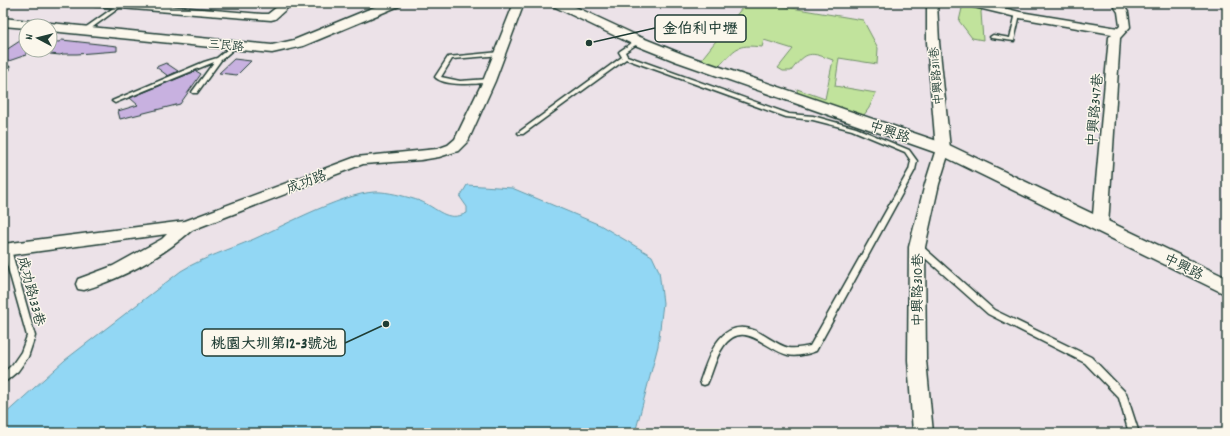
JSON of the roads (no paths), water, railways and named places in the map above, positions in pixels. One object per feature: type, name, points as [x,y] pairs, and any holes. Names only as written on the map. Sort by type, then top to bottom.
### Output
[{"type":"street","points":[[95,3],[122,4],[262,17],[271,17],[288,3]]},
{"type":"street","name":"三民路","points":[[58,28],[272,49],[298,42],[395,3]]},
{"type":"street","name":"成功路","points":[[5,250],[187,226],[361,160],[421,156],[439,153],[453,148],[461,141],[489,81],[519,3]]},
{"type":"street","name":"中興路","points":[[557,3],[638,41],[680,58],[943,149],[1220,284]]},
{"type":"street","name":"中興路311巷","points":[[932,3],[933,42],[943,149]]},
{"type":"street","name":"中興路347巷","points":[[1100,226],[1115,37],[1125,27],[1125,18],[1117,3]]},
{"type":"street","points":[[974,4],[1018,14],[1120,32]]},
{"type":"street","points":[[3,22],[18,24]]},
{"type":"street","name":"中興路310巷","points":[[923,433],[917,360],[917,247],[932,184],[943,149]]},
{"type":"street","points":[[84,284],[120,270],[167,244],[187,226]]},
{"type":"lane","points":[[84,31],[122,4]]},
{"type":"lane","points":[[993,37],[1012,40],[1018,14]]},
{"type":"lane","points":[[638,41],[622,52],[625,57],[788,116],[813,118],[854,129],[907,151],[914,161],[912,170],[812,349],[789,352],[750,332],[740,330],[729,333],[716,350],[704,381]]},
{"type":"lane","points":[[195,92],[219,59],[235,46]]},
{"type":"lane","points":[[489,81],[460,83],[440,80],[438,77],[450,58],[500,54]]},
{"type":"lane","points":[[521,133],[625,57]]},
{"type":"lane","points":[[115,101],[219,59]]},
{"type":"lane","points":[[917,247],[992,312],[1088,360],[1123,396],[1134,433]]},
{"type":"lane","name":"成功路133巷","points":[[3,378],[15,368],[25,354],[30,336],[5,250]]},
{"type":"water","points":[[467,185],[512,188],[600,225],[652,256],[659,271],[663,303],[658,346],[635,433],[3,433],[3,416],[65,360],[181,271],[190,266],[335,202],[368,193],[381,192],[400,195],[420,201],[442,213],[460,216],[467,213],[467,207],[460,197]]},
{"type":"place","name":"金伯利中壢","points":[[589,43]]},
{"type":"place","name":"桃園大圳第12-3號池","points":[[386,324]]}]
